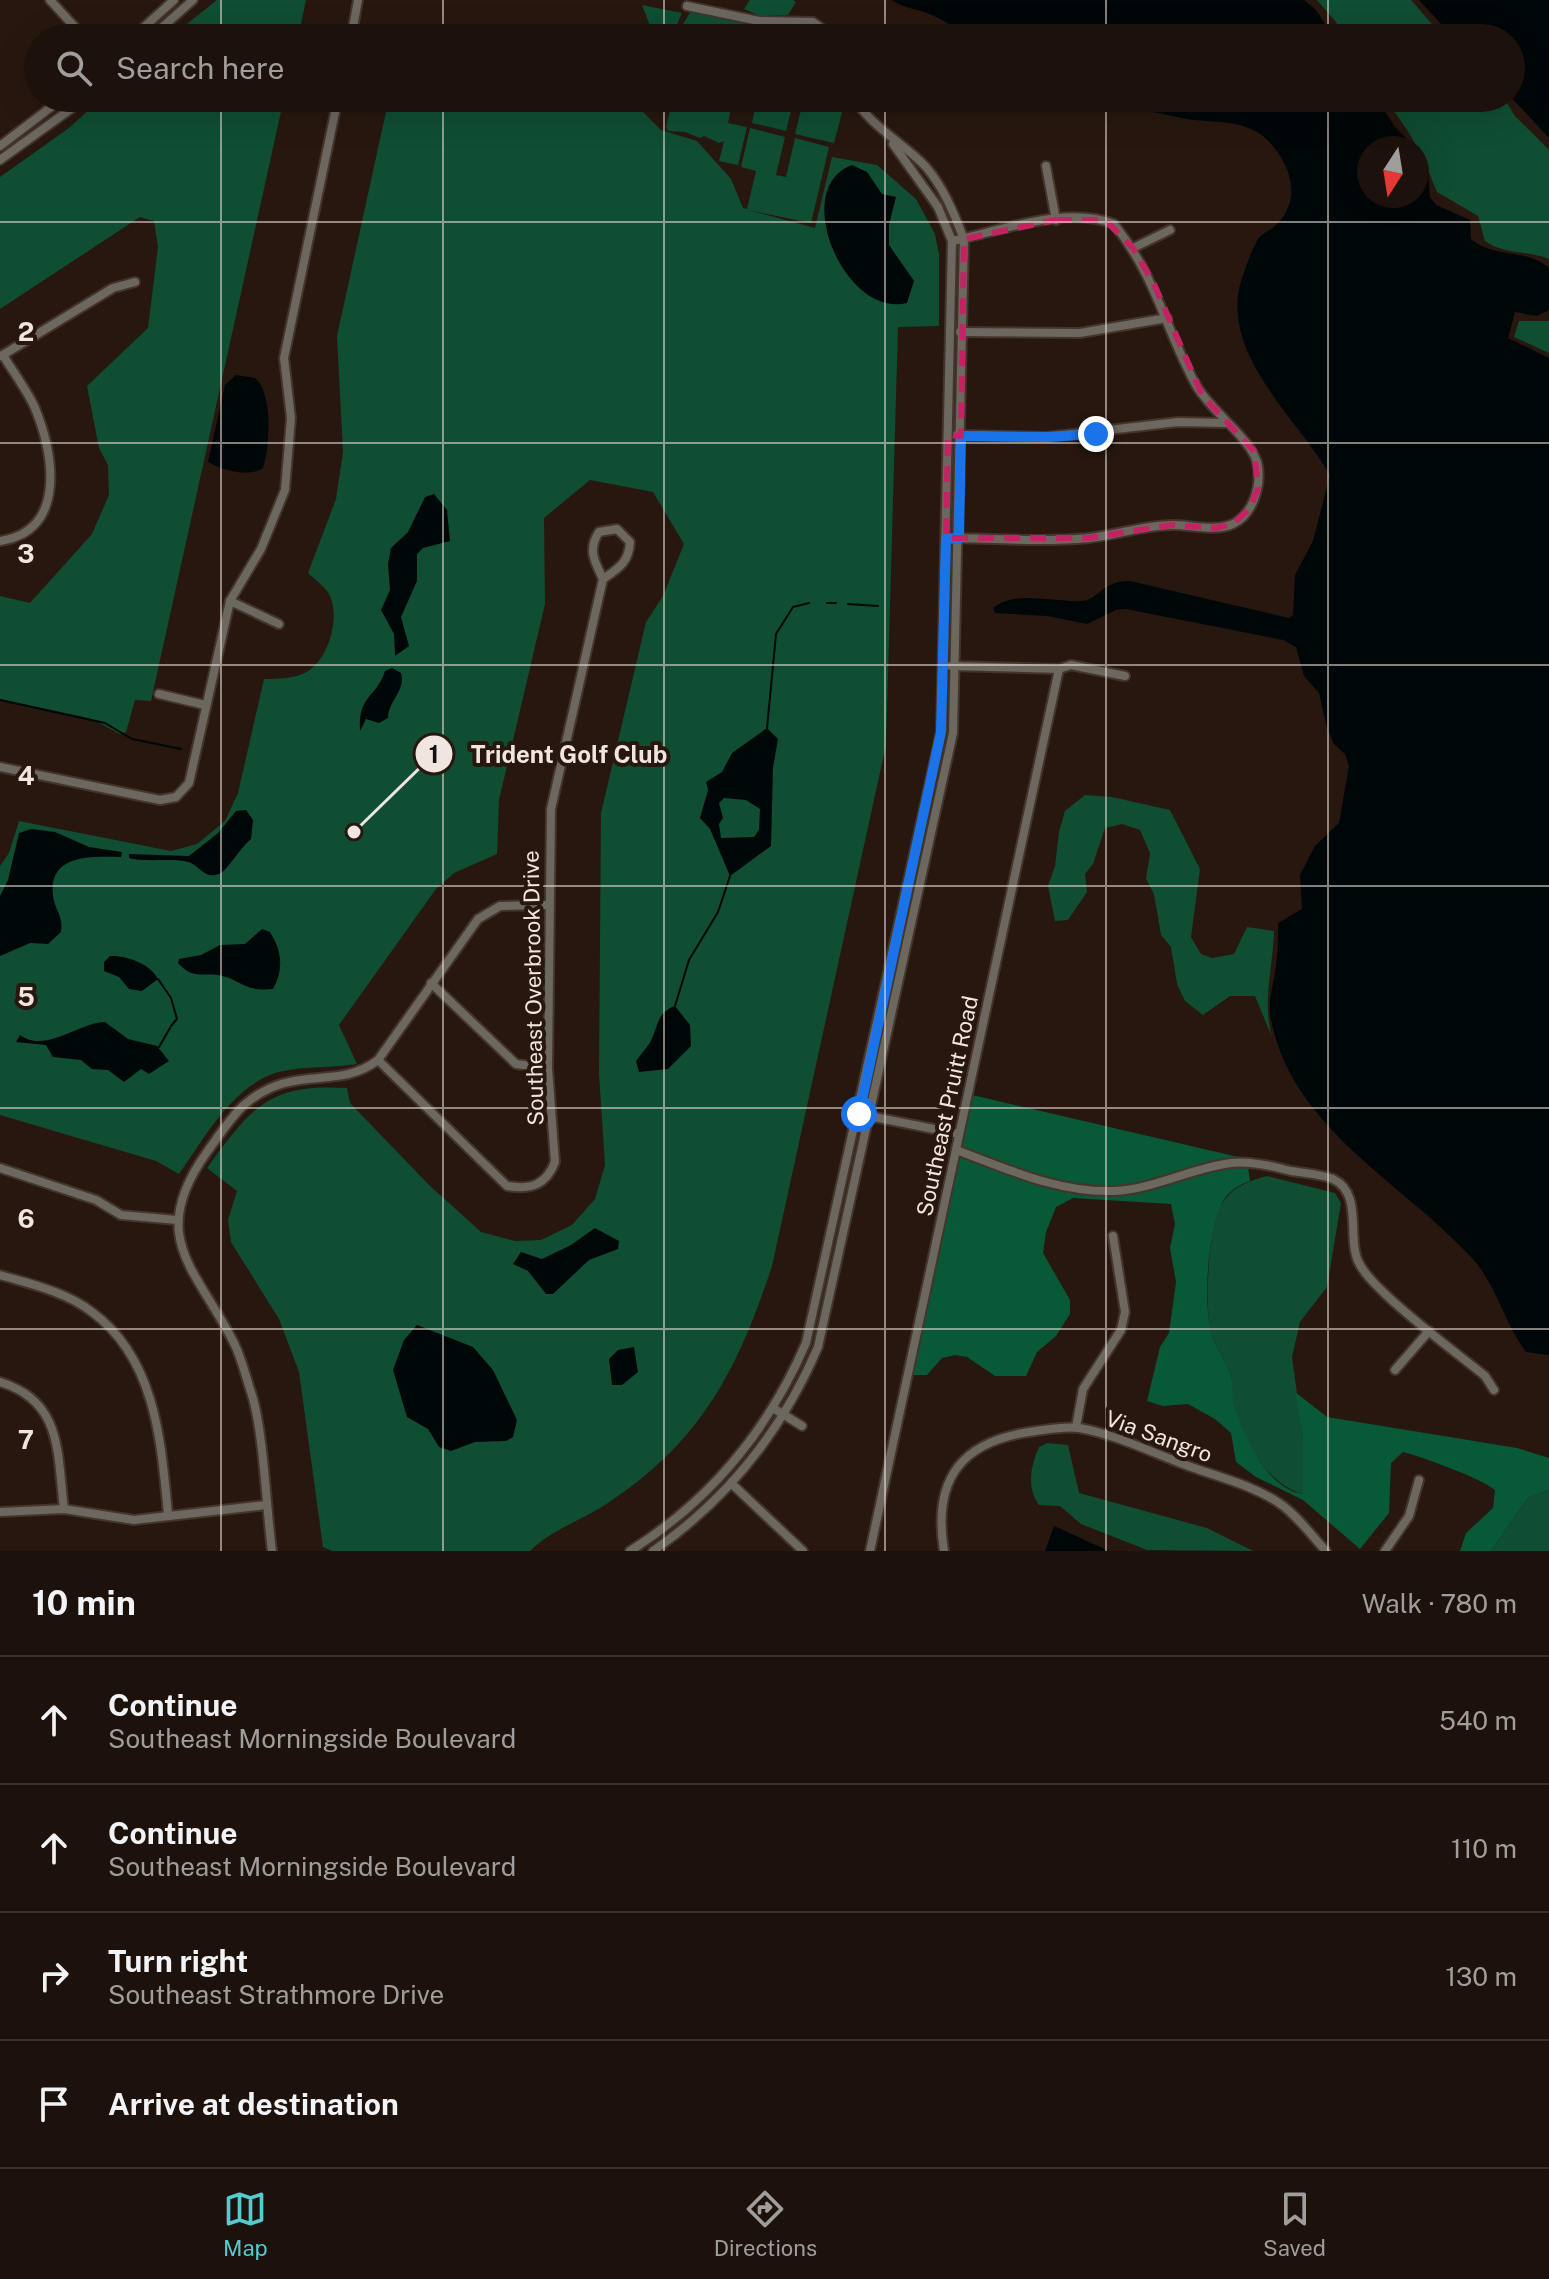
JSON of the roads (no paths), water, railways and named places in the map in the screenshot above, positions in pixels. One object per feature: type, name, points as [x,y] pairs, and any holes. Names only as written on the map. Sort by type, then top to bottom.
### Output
[{"type":"street","points":[[50,0],[72,24]]},
{"type":"street","points":[[147,24],[174,0]]},
{"type":"street","points":[[166,24],[193,0]]},
{"type":"street","points":[[354,24],[358,0]]},
{"type":"street","points":[[687,6],[759,21],[816,24]]},
{"type":"street","points":[[0,146],[45,112]]},
{"type":"street","points":[[0,160],[67,112]]},
{"type":"street","points":[[0,767],[160,800],[176,797],[189,783],[230,601],[261,549],[285,490],[291,418],[284,358],[335,112]]},
{"type":"street","points":[[648,1539],[654,1550],[733,1485],[783,1415],[812,1362],[849,1215],[953,733],[964,239],[949,201],[926,168],[867,112]]},
{"type":"street","points":[[630,1551],[724,1477],[773,1408],[806,1343],[941,732],[952,241],[938,207],[883,130]]},
{"type":"street","points":[[1046,166],[1056,220]]},
{"type":"street","points":[[946,538],[1089,538],[1172,525],[1216,528],[1234,523],[1250,508],[1258,488],[1254,451],[1202,395],[1187,369],[1154,284],[1133,248],[1114,224],[1105,220],[1056,220],[952,241]]},
{"type":"street","points":[[1133,248],[1170,230]]},
{"type":"street","points":[[0,541],[14,539],[40,520],[53,489],[35,410],[1,355],[113,288],[135,282]]},
{"type":"street","points":[[951,332],[1080,333],[1167,318]]},
{"type":"street","points":[[948,435],[1047,437],[1178,422],[1225,423]]},
{"type":"street","name":"Southeast Overbrook Drive","points":[[378,1060],[507,1186],[524,1188],[538,1185],[549,1176],[555,1162],[548,1068],[547,905],[551,809],[603,579],[592,554],[592,542],[599,532],[617,529],[630,542],[630,554],[625,564],[603,579]]},
{"type":"street","points":[[230,601],[279,624]]},
{"type":"street","points":[[942,666],[1059,669],[1071,665],[1125,676]]},
{"type":"street","name":"Southeast Pruitt Road","points":[[870,1551],[1059,669]]},
{"type":"street","points":[[159,694],[205,705]]},
{"type":"street","points":[[931,779],[943,782]]},
{"type":"street","points":[[906,889],[918,892]]},
{"type":"street","points":[[272,1551],[253,1400],[235,1345],[185,1261],[177,1220],[192,1173],[242,1106],[280,1083],[323,1075],[347,1076],[378,1060],[462,939],[488,912],[500,906],[547,905]]},
{"type":"street","points":[[431,983],[516,1064],[548,1068]]},
{"type":"street","points":[[881,1001],[893,1003]]},
{"type":"street","points":[[859,1114],[959,1134]]},
{"type":"street","points":[[956,1150],[1048,1184],[1075,1190],[1145,1189],[1206,1167],[1235,1163],[1260,1164],[1334,1180],[1345,1190],[1352,1205],[1353,1246],[1367,1275],[1485,1376],[1494,1390]]},
{"type":"street","points":[[0,1168],[96,1200],[121,1215],[177,1220]]},
{"type":"street","points":[[837,1213],[849,1215]]},
{"type":"street","points":[[1076,1427],[1083,1389],[1121,1330],[1125,1312],[1113,1236]]},
{"type":"street","points":[[0,1275],[47,1289],[92,1312],[124,1345],[148,1389],[159,1423],[168,1514]]},
{"type":"street","points":[[814,1314],[826,1316]]},
{"type":"street","points":[[1395,1370],[1429,1331]]},
{"type":"street","points":[[0,1382],[35,1399],[54,1429],[64,1509]]},
{"type":"street","points":[[773,1408],[802,1426]]},
{"type":"street","name":"Via Sangro","points":[[944,1551],[939,1523],[944,1497],[954,1472],[970,1454],[989,1439],[1076,1427],[1255,1490],[1280,1503],[1326,1551]]},
{"type":"street","points":[[724,1477],[798,1550]]},
{"type":"street","points":[[1385,1551],[1409,1516],[1419,1480]]},
{"type":"street","points":[[0,1512],[64,1509],[134,1520],[266,1505]]},
{"type":"waterway","points":[[767,728],[776,634],[793,607],[809,603]]},
{"type":"waterway","points":[[827,603],[836,603]]},
{"type":"waterway","points":[[848,604],[878,606]]},
{"type":"waterway","points":[[0,700],[105,723],[132,739],[181,749]]},
{"type":"waterway","points":[[675,1006],[689,960],[718,912],[730,876]]},
{"type":"waterway","points":[[158,979],[171,998],[177,1019],[171,1026]]},
{"type":"waterway","points":[[159,1047],[170,1028]]},
{"type":"place","name":"Trident Golf Club","points":[[354,832]]}]
